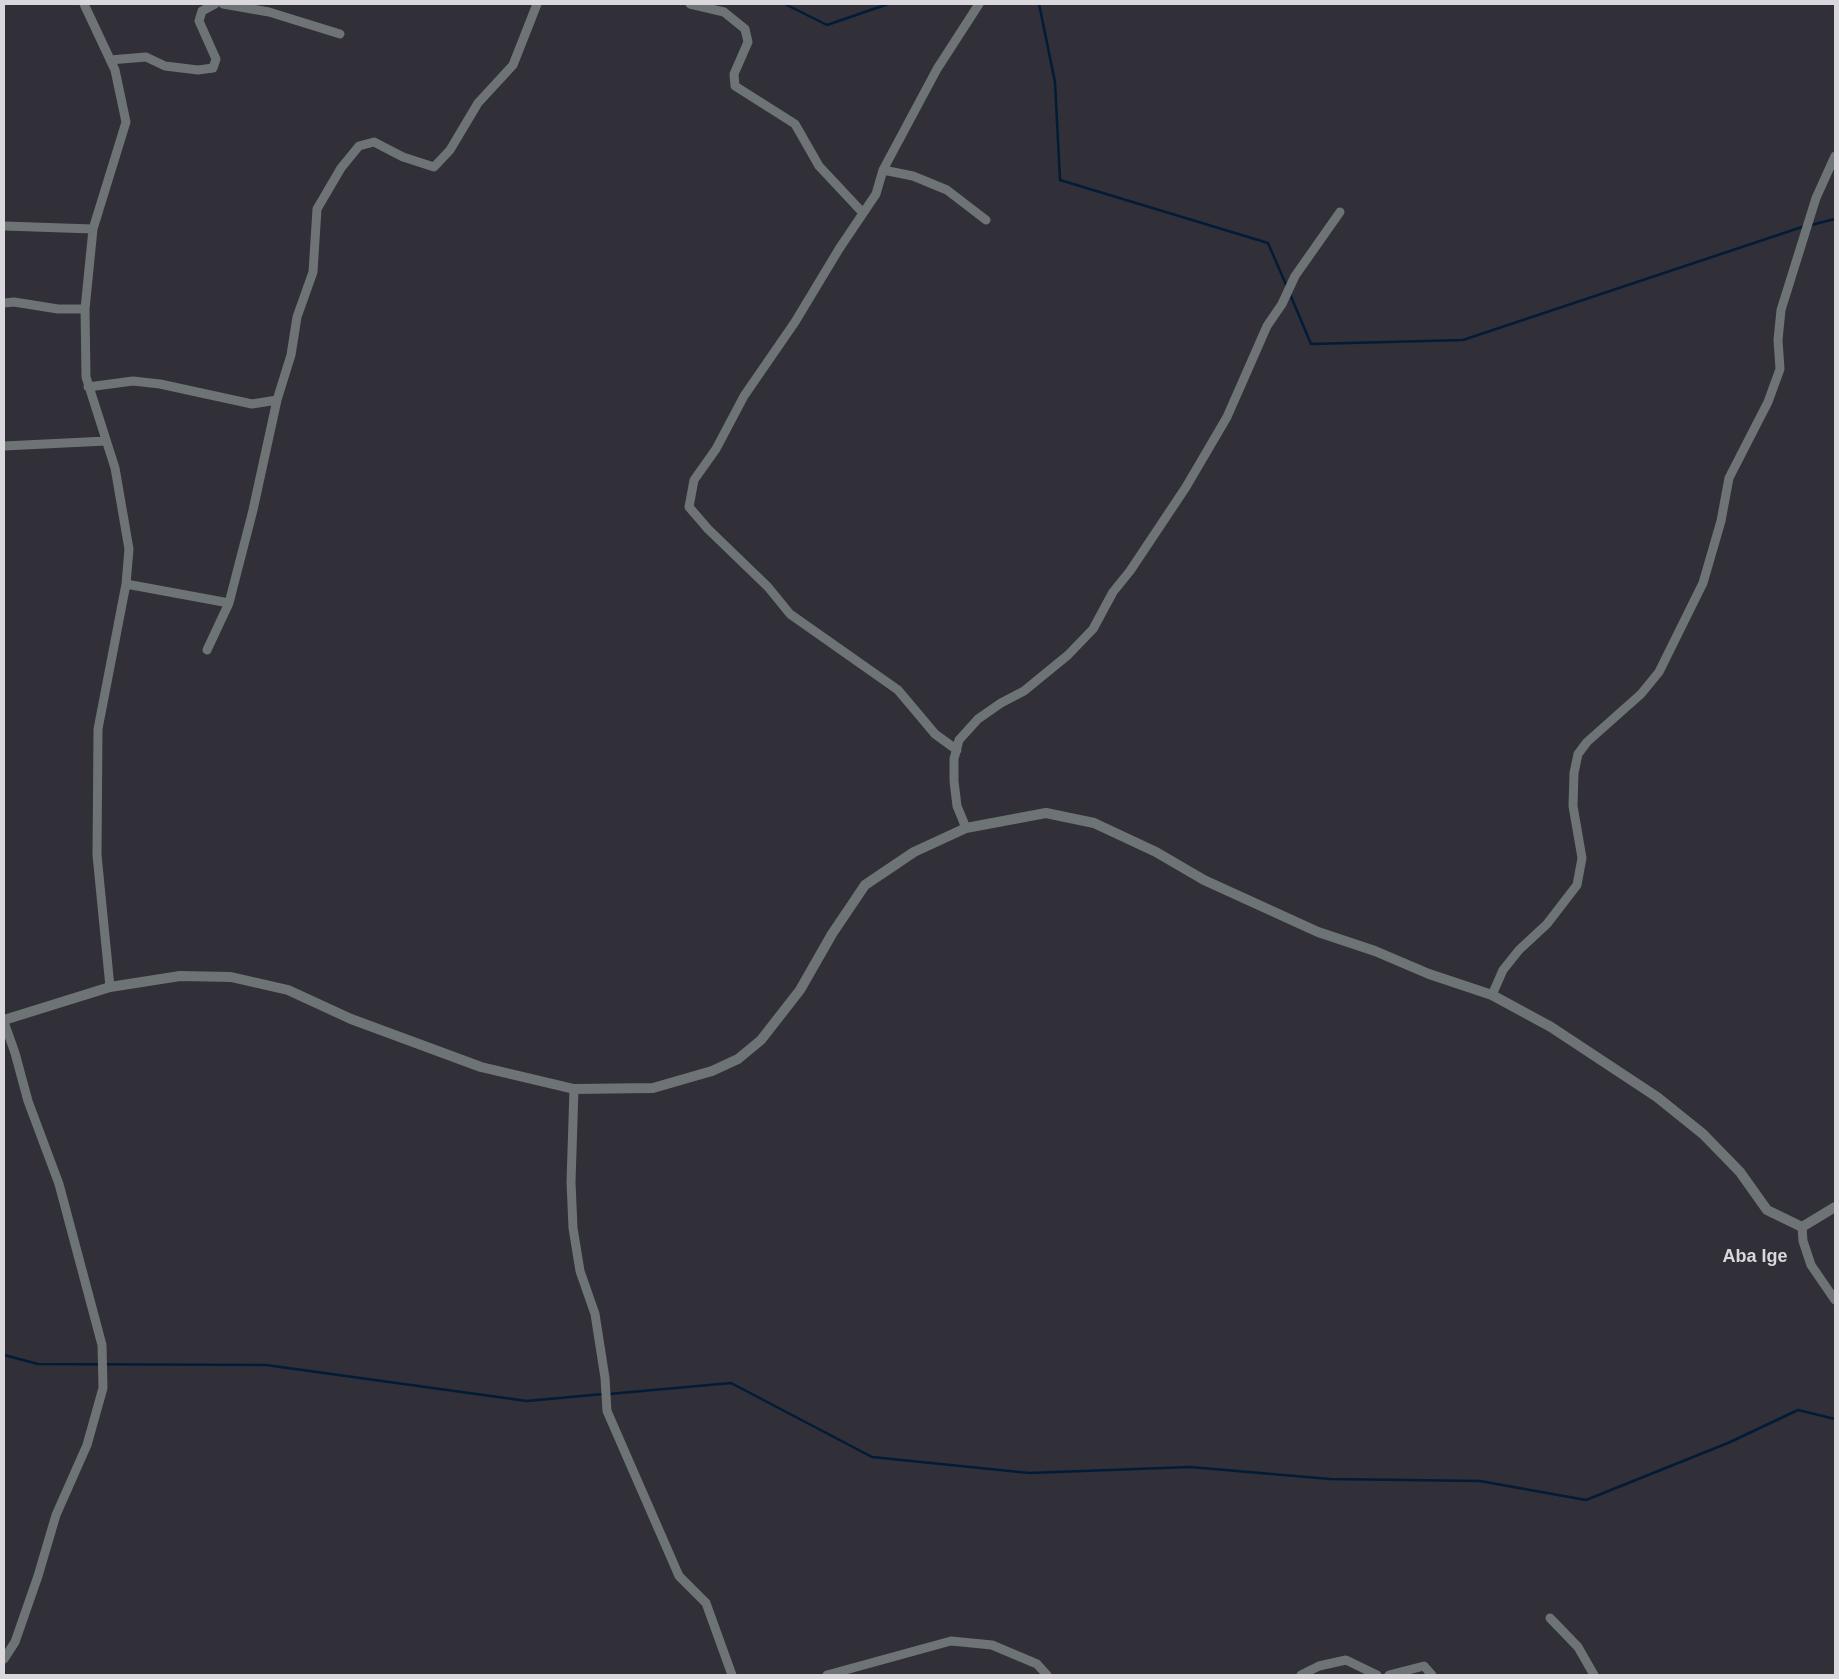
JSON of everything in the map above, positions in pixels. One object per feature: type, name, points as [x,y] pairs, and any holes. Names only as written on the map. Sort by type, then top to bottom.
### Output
[{"type":"street","points":[[84,4],[115,70],[126,122],[93,229],[85,309],[88,387],[115,468],[129,549],[126,584],[98,729],[97,854],[110,987]]},
{"type":"street","points":[[110,60],[146,56],[165,66],[198,70],[213,68],[216,58],[199,21],[202,11],[215,4]]},
{"type":"street","points":[[223,4],[269,12],[340,34]]},
{"type":"street","points":[[207,650],[229,603],[253,510],[277,400],[291,355],[297,317],[313,272],[318,209],[342,168],[359,146],[374,142],[402,157],[434,167],[450,150],[478,103],[514,65],[537,4]]},
{"type":"street","points":[[690,4],[724,12],[744,29],[748,42],[734,74],[735,86],[795,124],[819,166],[863,213]]},
{"type":"street","points":[[956,750],[934,734],[898,690],[790,614],[768,587],[714,535],[690,507],[694,480],[716,449],[744,396],[795,322],[876,194],[884,170],[937,69],[979,4]]},
{"type":"street","points":[[1492,996],[1503,970],[1519,950],[1547,924],[1577,885],[1582,858],[1573,806],[1574,773],[1578,754],[1588,742],[1641,694],[1659,672],[1703,583],[1722,520],[1729,478],[1768,402],[1780,369],[1778,340],[1781,310],[1816,198],[1835,156]]},
{"type":"street","points":[[884,170],[913,176],[947,190],[986,220]]},
{"type":"street","points":[[966,828],[956,806],[954,781],[956,750],[959,740],[978,719],[1001,703],[1024,692],[1068,655],[1093,629],[1113,592],[1130,571],[1186,487],[1227,417],[1268,326],[1282,304],[1295,276],[1340,212]]},
{"type":"street","points":[[4,226],[93,229]]},
{"type":"street","points":[[4,303],[14,302],[58,309],[85,309]]},
{"type":"street","points":[[88,387],[133,381],[160,384],[252,404],[277,400]]},
{"type":"street","points":[[4,446],[106,441]]},
{"type":"street","points":[[126,584],[229,603]]},
{"type":"street","points":[[4,1659],[15,1642],[38,1576],[56,1515],[86,1445],[102,1388],[102,1345],[59,1184],[28,1101],[4,1021],[110,987],[180,976],[231,977],[288,990],[351,1019],[481,1067],[574,1089],[653,1088],[712,1071],[738,1059],[761,1040],[800,990],[832,934],[865,885],[914,852],[966,828],[1046,813],[1094,823],[1156,852],[1204,880],[1318,932],[1375,951],[1429,974],[1492,996],[1551,1027],[1657,1097],[1703,1134],[1740,1172],[1767,1210],[1802,1227]]},
{"type":"street","points":[[574,1089],[570,1182],[573,1228],[580,1271],[595,1314],[605,1378],[607,1411],[679,1576],[706,1603],[732,1675]]},
{"type":"street","points":[[1802,1227],[1835,1207]]},
{"type":"street","points":[[1802,1227],[1803,1241],[1811,1265],[1835,1300]]},
{"type":"street","points":[[1550,1618],[1578,1647],[1594,1675]]},
{"type":"street","points":[[827,1675],[951,1641],[992,1645],[1037,1664],[1048,1675]]},
{"type":"street","points":[[1301,1675],[1319,1666],[1346,1660],[1376,1675]]},
{"type":"street","points":[[1389,1675],[1424,1666],[1432,1675]]},
{"type":"waterway","points":[[785,4],[827,25],[888,4]]},
{"type":"waterway","points":[[1039,4],[1055,82],[1060,180],[1268,243],[1287,287]]},
{"type":"waterway","points":[[1811,225],[1835,219]]},
{"type":"waterway","points":[[1290,294],[1311,344],[1463,340],[1805,226]]},
{"type":"waterway","points":[[4,1355],[38,1364],[266,1365],[527,1401],[603,1394]]},
{"type":"waterway","points":[[609,1394],[731,1383],[872,1457],[1029,1473],[1190,1467],[1330,1479],[1480,1481],[1586,1500],[1728,1443],[1798,1410],[1835,1419]]},
{"type":"district","name":"Aba Ige","points":[[1755,1257]]}]
